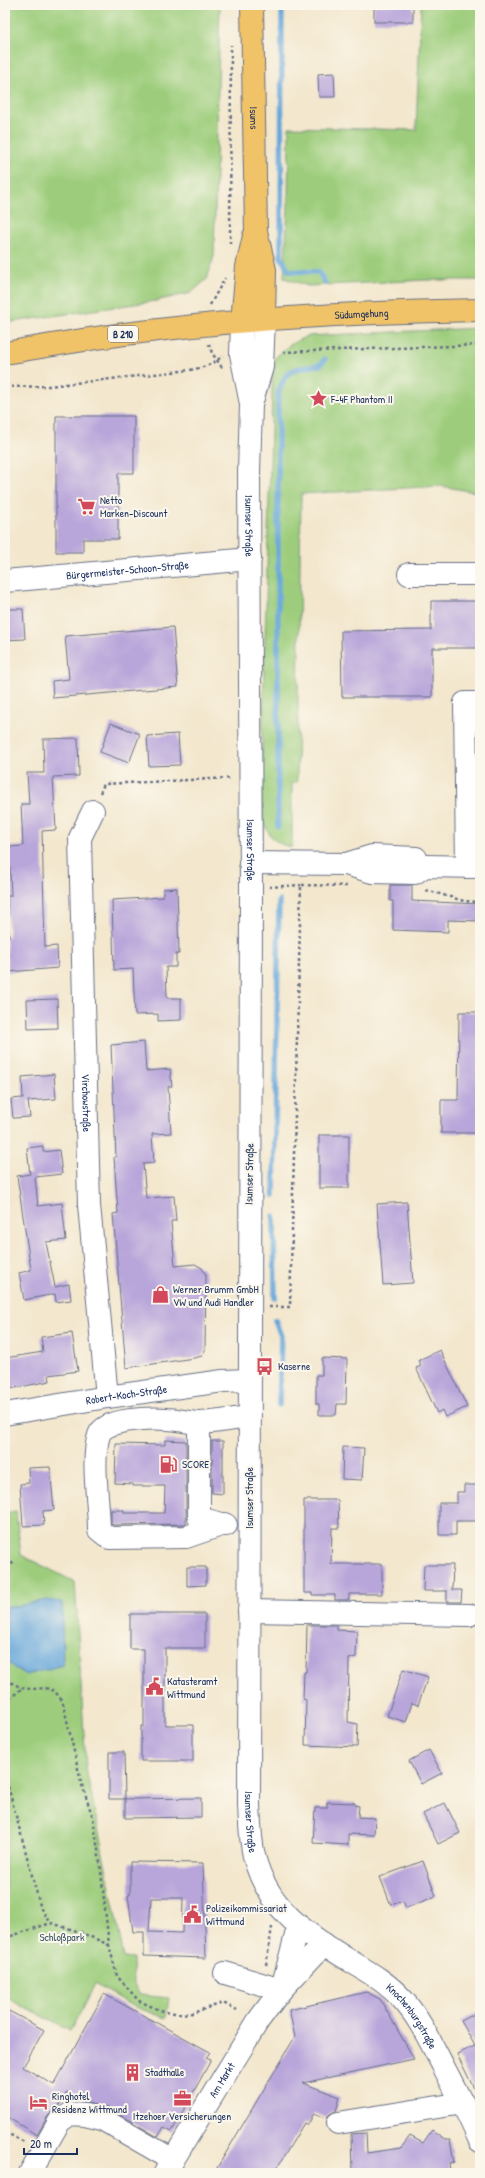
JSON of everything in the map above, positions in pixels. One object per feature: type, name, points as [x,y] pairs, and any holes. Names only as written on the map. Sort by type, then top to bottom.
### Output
[{"type":"main road","name":"Isums","points":[[252,5],[256,231],[265,270],[264,319]]},
{"type":"main road","name":"Isums","points":[[242,321],[247,267],[256,231]]},
{"type":"main road","name":"Südumgehung","points":[[242,321],[378,312],[480,310]]},
{"type":"main road","name":"B 210","points":[[5,353],[132,333],[242,321]]},
{"type":"street","name":"Isumser Straße","points":[[251,353],[264,319]]},
{"type":"street","name":"Isumser Straße","points":[[242,321],[251,353],[249,1805],[254,1856],[264,1882],[277,1904],[301,1928]]},
{"type":"street","name":"Bürgermeister-Schoon-Straße","points":[[5,581],[250,559]]},
{"type":"street","points":[[409,574],[480,574]]},
{"type":"street","points":[[250,863],[340,861],[372,856],[415,858],[425,866],[474,867],[465,703],[480,703]]},
{"type":"street","name":"Virchowstraße","points":[[93,811],[80,838],[87,1133],[89,1204],[107,1397]]},
{"type":"street","name":"Robert-Koch-Straße","points":[[5,1414],[107,1397],[223,1381],[249,1380]]},
{"type":"street","points":[[224,1524],[186,1537],[109,1538],[99,1530],[96,1480],[97,1444],[100,1434],[108,1425],[129,1421],[167,1419],[199,1423],[249,1417]]},
{"type":"street","points":[[199,1423],[199,1518],[249,1528]]},
{"type":"street","points":[[249,1611],[469,1615]]},
{"type":"street","name":"Knochenburgstraße","points":[[301,1928],[377,1977],[391,1987],[404,2001],[424,2029],[463,2103],[480,2141]]},
{"type":"street","name":"Am Markt","points":[[281,1990],[296,1935],[301,1928]]},
{"type":"street","name":"Am Markt","points":[[169,2166],[258,2022],[281,1990],[324,1944]]},
{"type":"street","points":[[225,1973],[281,1990]]},
{"type":"street","points":[[338,2123],[463,2103]]},
{"type":"street","points":[[30,2173],[59,2122],[70,2114],[85,2115],[102,2119],[169,2166]]},
{"type":"path","points":[[230,246],[231,44]]},
{"type":"path","points":[[210,324],[210,304],[227,275]]},
{"type":"path","points":[[5,387],[49,386],[190,370],[214,364],[226,353],[480,345]]},
{"type":"path","points":[[93,811],[104,784],[233,778]]},
{"type":"path","points":[[249,1306],[290,1307],[301,885],[348,886]]},
{"type":"path","points":[[422,888],[464,901],[480,902]]},
{"type":"path","points":[[5,1552],[14,1566]]},
{"type":"path","points":[[5,1680],[22,1688],[45,1687],[52,1689],[59,1695],[63,1703],[92,1818],[100,1863],[109,1945],[117,1976],[139,2001],[164,2012],[189,2014],[223,2003],[237,2010]]},
{"type":"path","points":[[5,1703],[22,1688]]},
{"type":"path","points":[[5,1775],[41,1909],[51,1923]]},
{"type":"path","points":[[5,1938],[51,1923],[80,1932],[109,1945]]},
{"type":"green space","points":[[5,5],[220,5],[214,256],[207,279],[191,293],[155,301],[5,323]]},
{"type":"green space","points":[[421,5],[480,5],[480,280],[426,280],[308,286],[284,278],[288,207],[289,127],[416,130]]},
{"type":"green space","points":[[480,328],[480,493],[441,486],[301,494],[297,782],[292,783],[292,847],[281,844],[273,838],[267,830],[264,821],[261,799],[273,360],[289,345],[307,336]]},
{"type":"green space","name":"Schloßpark","points":[[16,1511],[21,1555],[75,1582],[86,1768],[124,1958],[133,1959],[134,1985],[140,1995],[169,1998],[166,2018],[135,2007],[95,1984],[70,2031],[5,1997],[5,1513]]},
{"type":"water","points":[[46,1600],[62,1602],[63,1665],[26,1675],[14,1668],[5,1658],[5,1606],[17,1606]]},
{"type":"building","points":[[374,5],[413,5],[413,22],[374,22]]},
{"type":"building","points":[[334,73],[335,97],[319,97],[318,74]]},
{"type":"building","name":"Netto Marken-Discount","points":[[56,416],[134,416],[134,473],[118,473],[118,539],[83,539],[83,552],[56,552]]},
{"type":"building","points":[[431,601],[480,601],[480,648],[432,648],[432,697],[342,697],[341,631],[431,630]]},
{"type":"building","points":[[5,609],[23,609],[25,639],[5,640]]},
{"type":"building","points":[[173,627],[178,687],[53,698],[52,681],[69,679],[65,636]]},
{"type":"building","points":[[111,723],[140,734],[129,763],[100,752]]},
{"type":"building","points":[[178,734],[180,765],[149,766],[147,736]]},
{"type":"building","points":[[78,738],[79,776],[53,777],[56,830],[42,831],[45,947],[57,946],[58,968],[8,972],[6,937],[9,937],[7,896],[11,896],[9,847],[23,846],[21,804],[29,804],[27,773],[44,773],[43,739]]},
{"type":"building","points":[[390,885],[412,885],[412,901],[480,904],[480,921],[448,920],[448,932],[393,930],[393,901],[390,901]]},
{"type":"building","points":[[177,888],[179,954],[176,954],[176,967],[166,967],[167,998],[181,998],[181,1020],[158,1021],[158,1014],[135,1015],[133,969],[114,970],[112,900],[163,897],[163,889]]},
{"type":"building","points":[[57,999],[58,1028],[28,1029],[27,1000]]},
{"type":"building","points":[[459,1012],[480,1012],[480,1133],[441,1133],[441,1100],[458,1100]]},
{"type":"building","points":[[144,1042],[146,1071],[170,1069],[172,1086],[168,1087],[171,1133],[152,1134],[154,1163],[143,1164],[146,1198],[174,1196],[176,1221],[171,1221],[175,1266],[195,1264],[202,1268],[206,1275],[205,1350],[202,1356],[194,1358],[126,1368],[113,1214],[118,1213],[114,1157],[116,1157],[111,1045]]},
{"type":"building","points":[[54,1074],[56,1099],[28,1101],[30,1117],[13,1118],[11,1099],[23,1098],[22,1077]]},
{"type":"building","points":[[319,1135],[349,1135],[349,1188],[319,1188]]},
{"type":"building","points":[[43,1146],[43,1152],[59,1150],[62,1174],[35,1177],[38,1206],[62,1203],[66,1240],[46,1242],[55,1287],[69,1284],[71,1300],[56,1302],[55,1294],[24,1300],[19,1273],[31,1270],[17,1176],[30,1174],[27,1148]]},
{"type":"building","points":[[407,1202],[413,1283],[383,1285],[377,1204]]},
{"type":"building","points":[[72,1333],[78,1371],[49,1375],[50,1381],[5,1390],[5,1358],[43,1352],[41,1337]]},
{"type":"building","points":[[440,1350],[467,1407],[445,1417],[442,1410],[437,1413],[416,1368],[421,1366],[419,1360]]},
{"type":"building","points":[[322,1358],[347,1359],[346,1404],[337,1404],[336,1415],[319,1415],[319,1404],[316,1404],[316,1375],[322,1375]]},
{"type":"building","name":"SCORE","points":[[165,1440],[186,1441],[186,1524],[111,1524],[111,1510],[124,1510],[124,1513],[164,1513],[165,1486],[133,1486],[133,1484],[115,1483],[116,1444],[165,1445]]},
{"type":"building","points":[[212,1441],[223,1441],[223,1494],[212,1493]]},
{"type":"building","points":[[343,1447],[364,1448],[362,1480],[342,1479]]},
{"type":"building","points":[[50,1467],[54,1510],[43,1511],[44,1525],[23,1526],[20,1484],[29,1483],[28,1468]]},
{"type":"building","points":[[464,1485],[480,1485],[480,1521],[456,1521],[456,1535],[439,1535],[439,1503],[457,1503],[457,1492],[464,1492]]},
{"type":"building","points":[[304,1500],[338,1500],[339,1528],[332,1528],[331,1564],[382,1564],[382,1594],[349,1594],[349,1600],[335,1600],[335,1595],[312,1595],[312,1593],[304,1593]]},
{"type":"building","points":[[424,1565],[453,1565],[452,1590],[462,1590],[461,1602],[447,1602],[447,1591],[423,1591]]},
{"type":"building","points":[[187,1567],[206,1567],[206,1585],[187,1586]]},
{"type":"building","name":"Katasteramt Wittmund","points":[[130,1614],[205,1614],[205,1648],[165,1648],[165,1725],[193,1725],[193,1761],[141,1761],[141,1726],[144,1726],[144,1649],[130,1649]]},
{"type":"building","points":[[307,1625],[337,1625],[337,1630],[357,1631],[356,1657],[349,1659],[348,1722],[358,1724],[357,1747],[305,1745],[306,1700],[303,1699],[304,1672],[306,1672]]},
{"type":"building","points":[[403,1669],[428,1677],[418,1705],[412,1703],[406,1722],[387,1716]]},
{"type":"building","points":[[429,1750],[442,1773],[421,1784],[409,1761]]},
{"type":"building","points":[[109,1752],[124,1752],[125,1799],[109,1799]]},
{"type":"building","points":[[201,1798],[201,1817],[125,1818],[125,1799]]},
{"type":"building","points":[[327,1802],[355,1803],[355,1805],[359,1806],[358,1817],[375,1818],[374,1835],[348,1834],[348,1845],[313,1843],[315,1808],[327,1808]]},
{"type":"building","points":[[445,1803],[460,1833],[438,1844],[423,1814]]},
{"type":"building","points":[[423,1861],[436,1896],[406,1908],[403,1901],[391,1905],[380,1877]]},
{"type":"building","name":"Polizeikommissariat Wittmund","points":[[130,1862],[203,1863],[206,1958],[144,1956],[144,1932],[133,1932],[128,1895],[130,1895]],"holes":[[[151,1898],[183,1898],[182,1933],[149,1932]]]},
{"type":"building","points":[[366,1992],[380,1999],[414,2059],[303,2083],[340,2097],[336,2111],[326,2118],[314,2113],[308,2125],[304,2123],[274,2173],[214,2173],[295,2037],[289,2010]]},
{"type":"building","name":"Stadthalle","points":[[104,1994],[210,2052],[206,2058],[211,2060],[172,2131],[164,2127],[158,2137],[108,2108],[87,2103],[67,2092],[58,2107],[48,2116],[37,2135],[5,2116],[5,2020],[9,2011],[44,2030],[23,2067],[54,2085]]},
{"type":"building","points":[[480,2011],[480,2101],[457,2054],[475,2046],[461,2021]]},
{"type":"building","points":[[432,2130],[446,2140],[450,2140],[454,2162],[449,2163],[450,2171],[352,2173],[351,2134],[366,2133],[367,2153],[401,2148],[410,2136],[423,2143]]},
{"type":"waterway","points":[[282,5],[281,257],[289,271],[319,272],[325,283]]},
{"type":"waterway","points":[[278,827],[278,395],[284,379],[288,374],[303,367],[320,365],[325,359]]},
{"type":"waterway","points":[[274,1195],[279,901]]},
{"type":"waterway","points":[[274,1216],[275,1298]]},
{"type":"waterway","points":[[275,1320],[281,1336],[279,1405]]},
{"type":"place","name":"F-4F Phantom II","points":[[318,399]]},
{"type":"place","name":"Netto Marken-Discount","points":[[87,506]]},
{"type":"place","name":"Werner Brumm GmbH VW und Audi Handler","points":[[160,1295]]},
{"type":"place","name":"Kaserne","points":[[265,1366]]},
{"type":"place","name":"SCORE","points":[[169,1464]]},
{"type":"place","name":"Katasteramt Wittmund","points":[[154,1687]]},
{"type":"place","name":"Polizeikommissariat Wittmund","points":[[193,1914]]},
{"type":"place","name":"Stadthalle","points":[[132,2072]]},
{"type":"place","name":"Itzehoer Versicherungen","points":[[182,2098]]},
{"type":"place","name":"Ringhotel Residenz Wittmund","points":[[39,2102]]}]
